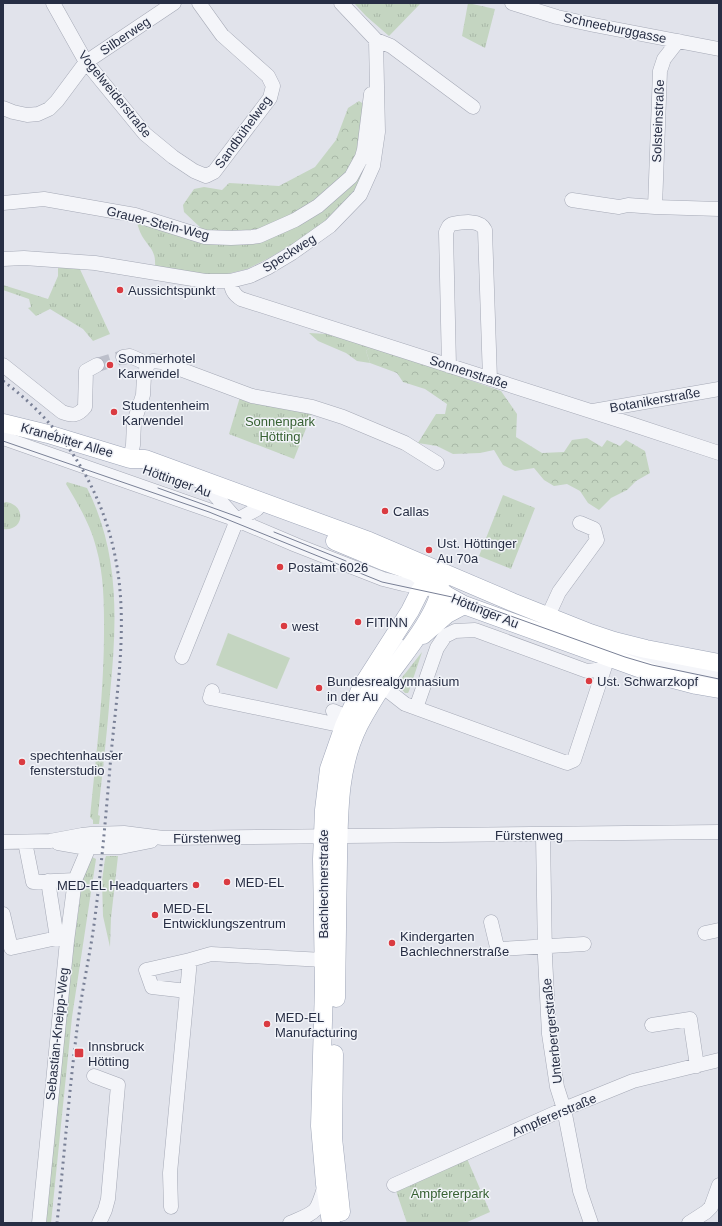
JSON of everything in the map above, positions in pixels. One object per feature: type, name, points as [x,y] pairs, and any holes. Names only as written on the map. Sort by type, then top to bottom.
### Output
[{"type":"main road","name":"Kranebitter Allee","points":[[3,423],[70,440],[130,458]]},
{"type":"main road","name":"Höttinger Au","points":[[130,458],[141,470],[257,509],[394,565],[404,573],[429,583],[548,616],[614,641],[719,663]]},
{"type":"main road","name":"Höttinger Au","points":[[130,458],[145,458],[369,541],[455,601],[606,663],[719,689]]},
{"type":"main road","name":"Bachlechnerstraße","points":[[331,1223],[325,1184],[320,1126],[324,960],[331,836],[345,762],[351,742],[370,704],[406,646],[434,607],[429,583]]},
{"type":"main road","name":"Bachlechnerstraße","points":[[343,1223],[333,1138],[331,836],[324,810],[329,769],[341,718],[429,583]]},
{"type":"main road","points":[[406,646],[447,614],[464,605]]},
{"type":"street","name":"Vogelweiderstraße","points":[[53,3],[86,62],[145,134],[173,157],[194,171]]},
{"type":"street","name":"Silberweg","points":[[3,108],[27,115],[44,112],[58,101],[86,62],[174,3]]},
{"type":"street","name":"Sandbühelweg","points":[[194,171],[206,176],[214,172],[270,98],[273,86],[268,76],[222,35],[199,3]]},
{"type":"street","name":"Schneeburggasse","points":[[512,3],[557,17],[719,49]]},
{"type":"street","points":[[343,5],[376,40],[391,46],[473,107]]},
{"type":"street","name":"Speckweg","points":[[3,259],[24,258],[95,263],[205,281],[230,281],[250,276],[292,253],[330,226],[360,195],[373,166],[378,132],[376,40]]},
{"type":"street","name":"Solsteinstraße","points":[[655,207],[660,71],[664,59],[678,41]]},
{"type":"street","name":"Grauer-Stein-Weg","points":[[3,203],[44,199],[135,215],[209,237],[238,238],[259,236],[306,214],[350,177],[362,157],[364,150],[369,99],[377,68]]},
{"type":"street","points":[[572,200],[619,207],[628,205],[719,209]]},
{"type":"street","points":[[449,366],[446,232],[452,224],[474,222],[481,224],[485,230],[490,379]]},
{"type":"street","name":"Sonnenstraße","points":[[230,281],[235,295],[241,299],[719,453]]},
{"type":"street","points":[[123,357],[130,356],[148,364]]},
{"type":"street","points":[[130,458],[133,445],[134,422],[143,395],[144,376],[148,364],[153,361],[161,362],[223,390],[312,407],[343,417],[405,443],[437,463]]},
{"type":"street","points":[[3,365],[62,412],[69,415],[76,415],[82,412],[85,407],[86,371],[97,365]]},
{"type":"street","name":"Botanikerstraße","points":[[590,411],[635,402],[719,389]]},
{"type":"street","points":[[3,438],[237,520],[296,545],[392,582],[429,583],[625,654],[719,676]]},
{"type":"street","points":[[214,494],[237,520]]},
{"type":"street","points":[[182,657],[237,520],[257,509]]},
{"type":"street","points":[[548,616],[559,592],[597,540],[594,529],[580,523]]},
{"type":"street","points":[[416,708],[437,648],[445,636],[455,630],[475,630],[587,671],[606,663]]},
{"type":"street","points":[[370,704],[369,691],[406,646]]},
{"type":"street","points":[[382,686],[405,704],[567,763],[574,760],[606,663]]},
{"type":"street","points":[[212,691],[210,698],[341,718]]},
{"type":"street","name":"Fürstenweg","points":[[3,842],[50,841],[82,835],[124,833],[163,838],[719,832]]},
{"type":"street","name":"Unterbergerstraße","points":[[543,835],[544,946],[549,1034],[557,1087],[564,1109],[580,1191],[591,1223]]},
{"type":"street","name":"Fürstenweg","points":[[50,841],[88,847],[121,847],[163,838]]},
{"type":"street","points":[[25,842],[33,882],[75,880]]},
{"type":"street","name":"Sebastian-Kneipp-Weg","points":[[39,1223],[62,939],[75,880],[88,847]]},
{"type":"street","points":[[3,914],[10,948],[62,939],[48,881]]},
{"type":"street","points":[[491,922],[497,946],[501,949],[584,944]]},
{"type":"street","points":[[705,933],[719,930]]},
{"type":"street","points":[[188,991],[152,988],[146,970],[211,954],[324,960]]},
{"type":"street","points":[[171,1207],[170,1173],[190,960]]},
{"type":"street","points":[[652,1025],[690,1019],[697,1066]]},
{"type":"street","name":"Ampfererstraße","points":[[394,1185],[564,1109],[633,1081],[719,1060]]},
{"type":"street","points":[[94,1076],[118,1085],[108,1199],[100,1223]]},
{"type":"street","points":[[290,1223],[315,1211],[325,1184]]},
{"type":"street","points":[[689,1223],[711,1207],[719,1185]]},
{"type":"green space","points":[[354,3],[421,3],[389,36],[366,16]]},
{"type":"green space","points":[[468,3],[495,9],[485,48],[462,36]]},
{"type":"green space","points":[[359,101],[365,105],[362,146],[347,175],[306,208],[271,225],[251,231],[203,230],[184,212],[183,205],[194,189],[204,187],[222,190],[229,183],[279,186],[315,167],[336,140],[348,108]]},
{"type":"green space","points":[[371,150],[359,187],[326,221],[269,258],[247,269],[219,276],[178,273],[155,267],[155,257],[141,234],[136,220],[244,242]]},
{"type":"green space","points":[[78,265],[110,334],[93,341],[83,329],[50,309],[36,316],[28,308],[31,307],[29,299],[3,290],[3,285],[48,299],[58,276],[58,266]]},
{"type":"green space","points":[[309,333],[327,334],[372,346],[366,351],[370,363],[357,361],[346,353],[318,341]]},
{"type":"green space","points":[[372,346],[501,391],[517,414],[516,437],[542,453],[564,452],[572,440],[587,438],[602,447],[607,440],[620,446],[626,440],[645,451],[650,473],[636,481],[627,490],[611,498],[599,510],[588,503],[580,491],[567,484],[554,486],[544,480],[534,468],[515,471],[503,465],[494,450],[480,453],[453,454],[437,446],[418,443],[436,414],[445,414],[447,404],[425,389],[403,382],[397,373],[370,363],[366,351]]},
{"type":"green space","name":"Sonnenpark Hötting","points":[[240,397],[313,411],[294,459],[229,434]]},
{"type":"green space","points":[[67,482],[87,488],[98,513],[106,538],[114,589],[114,641],[98,815],[100,816],[99,824],[93,824],[93,820],[90,817],[103,678],[104,600],[99,558],[94,539],[66,484]]},
{"type":"green space","points":[[503,495],[535,508],[511,569],[479,556]]},
{"type":"green space","points":[[6,502],[13,504],[20,513],[19,523],[10,529],[3,529],[3,503]]},
{"type":"green space","points":[[228,633],[290,658],[277,689],[216,665]]},
{"type":"green space","points":[[422,652],[409,691],[408,693],[405,693],[397,684]]},
{"type":"green space","points":[[106,856],[118,856],[111,918],[110,947],[103,916],[102,881]]},
{"type":"green space","points":[[92,857],[96,859],[72,1017],[51,1223],[44,1223],[66,992],[79,907],[82,873]]},
{"type":"green space","name":"Ampfererpark","points":[[465,1154],[490,1212],[465,1223],[407,1223],[394,1185]]},
{"type":"tunnel","points":[[97,365],[123,357]]},
{"type":"tram line","points":[[3,441],[209,512],[382,582],[466,600],[625,657],[652,665],[719,679]]},
{"type":"tram line","points":[[158,488],[241,518]]},
{"type":"tram line","points":[[274,532],[346,561]]},
{"type":"railway","points":[[3,381],[44,417],[77,460],[90,484],[110,534],[116,561],[121,609],[120,658],[101,866],[93,932],[80,1004],[71,1077],[57,1223]]},
{"type":"place","name":"Aussichtspunkt","points":[[120,290]]},
{"type":"place","name":"Sommerhotel Karwendel","points":[[110,365]]},
{"type":"place","name":"Studentenheim Karwendel","points":[[114,412]]},
{"type":"place","name":"Callas","points":[[385,511]]},
{"type":"place","name":"Ust. Höttinger Au 70a","points":[[429,550]]},
{"type":"place","name":"Postamt 6026","points":[[280,567]]},
{"type":"place","name":"FITINN","points":[[358,622]]},
{"type":"place","name":"west","points":[[284,626]]},
{"type":"place","name":"Ust. Schwarzkopf","points":[[589,681]]},
{"type":"place","name":"Bundesrealgymnasium in der Au","points":[[319,688]]},
{"type":"place","name":"spechtenhauser fensterstudio","points":[[22,762]]},
{"type":"place","name":"MED-EL","points":[[227,882]]},
{"type":"place","name":"MED-EL Headquarters","points":[[196,885]]},
{"type":"place","name":"MED-EL Entwicklungszentrum","points":[[155,915]]},
{"type":"place","name":"Kindergarten Bachlechnerstraße","points":[[392,943]]},
{"type":"place","name":"MED-EL Manufacturing","points":[[267,1024]]},
{"type":"place","name":"Innsbruck Hötting","points":[[79,1053]]}]
